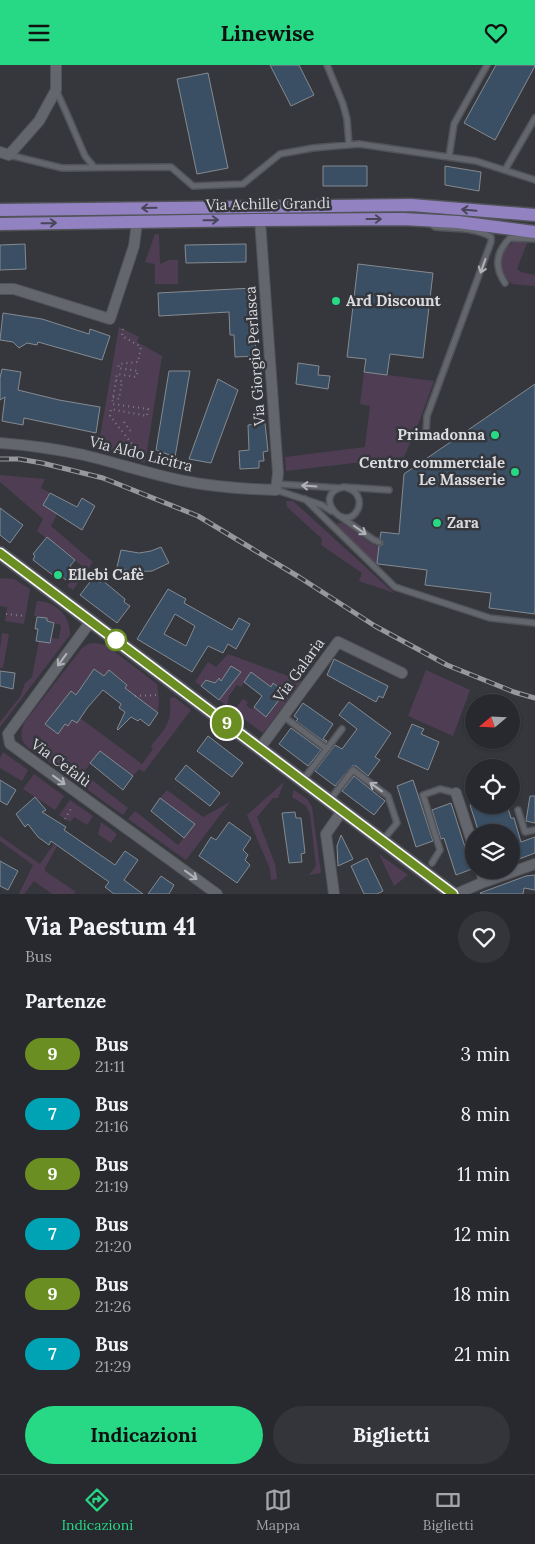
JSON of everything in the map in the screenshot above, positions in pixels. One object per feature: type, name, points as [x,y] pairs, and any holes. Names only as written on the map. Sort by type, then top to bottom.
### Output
[{"type":"main road","name":"Via Achille Grandi","points":[[0,210],[411,205],[535,215]]},
{"type":"main road","name":"Via Achille Grandi","points":[[501,212],[535,220]]},
{"type":"main road","name":"Via Achille Grandi","points":[[0,224],[260,220],[424,220],[458,222],[535,232]]},
{"type":"street","points":[[4,154],[38,121],[56,91],[56,65]]},
{"type":"street","name":"Via Giorgio Perlasca","points":[[260,220],[277,487]]},
{"type":"street","points":[[0,289],[14,289],[110,319],[134,246],[137,222]]},
{"type":"street","name":"Via Aldo Licitra","points":[[0,443],[42,447],[85,455],[141,471],[187,481],[246,489],[277,487]]},
{"type":"street","points":[[0,553],[454,894],[535,865]]},
{"type":"street","name":"Via Cefalù","points":[[91,621],[8,734],[10,744],[217,894]]},
{"type":"street","name":"Via Galaria","points":[[260,748],[338,642],[402,673]]},
{"type":"street","points":[[456,793],[466,824]]},
{"type":"street","points":[[334,894],[326,834],[342,811]]},
{"type":"lane","points":[[327,65],[343,104],[349,145]]},
{"type":"lane","points":[[449,157],[454,124],[486,65]]},
{"type":"lane","points":[[56,91],[85,156],[94,167]]},
{"type":"lane","points":[[505,171],[535,118]]},
{"type":"lane","points":[[4,154],[62,168],[170,167],[193,186],[243,184],[280,154],[313,148],[360,144],[476,161],[535,180]]},
{"type":"lane","points":[[424,220],[435,227],[472,230],[485,233],[491,237],[491,242],[427,416],[426,433]]},
{"type":"lane","points":[[505,283],[500,276],[497,263],[504,244],[510,238],[535,239]]},
{"type":"lane","points":[[277,487],[388,490]]},
{"type":"lane","points":[[277,487],[322,505],[374,540],[380,542]]},
{"type":"lane","points":[[333,511],[330,505],[330,498],[340,488]]},
{"type":"lane","points":[[341,517],[350,516],[359,507],[357,495],[353,490],[347,488]]},
{"type":"lane","points":[[305,499],[395,587],[490,618],[535,623]]},
{"type":"lane","points":[[284,716],[327,749]]},
{"type":"lane","points":[[302,780],[342,729]]},
{"type":"lane","points":[[329,801],[353,770],[388,796],[397,823],[382,841]]},
{"type":"lane","points":[[432,863],[440,850],[424,795],[440,789],[456,793]]},
{"type":"lane","points":[[520,814],[525,832],[535,830]]},
{"type":"path","points":[[123,329],[122,336],[141,347],[138,362],[118,364],[118,368],[138,371],[136,377],[117,374],[112,404],[148,409],[147,416],[111,409],[110,416],[133,445],[129,458]]},
{"type":"path","points":[[113,397],[119,399],[122,381],[116,380]]},
{"type":"path","points":[[124,422],[132,433]]},
{"type":"path","points":[[123,432],[128,428]]},
{"type":"path","points":[[6,614],[25,616]]},
{"type":"path","points":[[135,696],[158,695]]},
{"type":"path","points":[[65,819],[72,807]]},
{"type":"shaded area","points":[[155,234],[159,234],[160,264],[169,260],[178,260],[178,284],[155,284],[155,264],[145,262]]},
{"type":"shaded area","points":[[515,241],[527,243],[517,269],[521,272],[535,275],[535,286],[512,284],[504,273],[502,267],[503,256],[509,246]]},
{"type":"shaded area","points":[[119,327],[139,337],[137,342],[162,356],[145,463],[98,448]]},
{"type":"shaded area","points":[[364,372],[434,381],[404,457],[286,471],[285,457],[365,447],[370,406],[360,404]]},
{"type":"shaded area","points":[[0,475],[45,479],[41,488],[50,493],[43,505],[57,514],[51,526],[93,562],[73,590],[67,586],[82,566],[37,531],[43,519],[0,482]]},
{"type":"shaded area","points":[[286,501],[293,501],[394,593],[359,581],[362,573],[321,545],[322,539],[287,507]]},
{"type":"shaded area","points":[[337,523],[342,523],[379,547],[377,564],[338,527]]},
{"type":"shaded area","points":[[0,578],[14,579],[30,589],[24,624],[5,621],[7,607],[0,606]]},
{"type":"shaded area","points":[[37,601],[50,604],[61,611],[68,622],[70,635],[0,727],[0,722],[20,697],[25,683],[32,677],[39,641],[50,643],[51,638],[59,639],[61,625],[47,621],[47,618],[34,616]]},
{"type":"shaded area","points":[[2,633],[9,634],[3,668],[0,668],[0,649]]},
{"type":"shaded area","points":[[88,644],[106,645],[157,684],[158,713],[125,688],[127,684],[109,670],[104,676],[94,669],[76,695],[71,691],[46,724],[58,734],[65,724],[68,726],[72,720],[80,718],[142,764],[153,749],[151,746],[167,725],[170,714],[170,698],[174,697],[191,710],[144,772],[139,769],[133,776],[100,751],[83,773],[128,808],[123,815],[29,748],[24,743],[22,737],[24,723],[82,648]]},
{"type":"shaded area","points":[[228,654],[302,681],[263,733],[233,711],[243,699],[248,702],[246,705],[251,709],[254,707],[267,717],[284,692],[273,684],[271,687],[251,673],[241,687],[237,685],[229,696],[227,706],[219,700],[240,672],[231,666],[221,681],[218,678],[215,683],[207,679],[201,686],[195,682],[208,662],[216,667]]},
{"type":"shaded area","points":[[426,670],[470,690],[469,694],[465,694],[465,704],[453,736],[408,716]]},
{"type":"shaded area","points":[[3,752],[28,770],[22,781],[0,768],[0,758]]},
{"type":"shaded area","points":[[34,774],[64,796],[55,810],[23,789]]},
{"type":"shaded area","points":[[284,782],[278,798],[273,798],[257,817],[275,864],[277,879],[271,880],[270,869],[247,815]]},
{"type":"shaded area","points":[[167,790],[203,817],[230,802],[186,860],[128,819],[135,811],[178,845],[195,824],[160,798]]},
{"type":"shaded area","points":[[294,790],[307,799],[312,807],[321,873],[309,875],[316,866],[310,814],[306,806],[292,797]]},
{"type":"shaded area","points":[[70,800],[93,816],[87,825],[74,817],[70,822],[59,815]]},
{"type":"shaded area","points":[[101,822],[117,834],[111,843],[98,834]]},
{"type":"shaded area","points":[[0,836],[40,864],[54,844],[57,846],[45,871],[76,892],[74,894],[52,894],[34,881],[24,894],[19,894],[33,865],[0,841]]},
{"type":"shaded area","points":[[379,854],[408,875],[394,886]]},
{"type":"building","points":[[270,65],[299,65],[314,95],[291,106]]},
{"type":"building","points":[[496,65],[535,66],[495,140],[464,123]]},
{"type":"building","points":[[208,73],[228,168],[197,174],[177,79]]},
{"type":"building","points":[[323,166],[367,166],[367,186],[323,186]]},
{"type":"building","points":[[445,166],[481,172],[479,191],[445,185]]},
{"type":"building","points":[[25,244],[26,269],[0,270],[0,245]]},
{"type":"building","points":[[246,244],[246,262],[186,263],[185,245]]},
{"type":"building","points":[[358,264],[433,273],[423,358],[390,354],[387,375],[364,372],[366,359],[347,357]]},
{"type":"building","points":[[253,288],[256,356],[235,357],[234,335],[230,335],[229,312],[159,316],[158,293]]},
{"type":"building","points":[[3,313],[42,319],[89,334],[90,329],[110,336],[102,360],[38,342],[37,345],[27,343],[19,348],[13,342],[0,340]]},
{"type":"building","points":[[298,363],[319,366],[318,375],[330,376],[328,389],[296,384]]},
{"type":"building","points":[[2,369],[21,372],[18,390],[100,407],[96,433],[24,418],[23,425],[2,421],[5,397],[0,400]]},
{"type":"building","points":[[169,371],[190,371],[175,457],[156,450]]},
{"type":"building","points":[[218,379],[238,390],[211,463],[189,459]]},
{"type":"building","points":[[535,384],[535,614],[489,608],[491,593],[425,585],[427,570],[378,564],[379,546],[383,542],[380,538],[381,532],[399,534],[404,474]]},
{"type":"building","points":[[265,423],[268,451],[263,452],[264,461],[259,461],[259,468],[240,469],[239,451],[249,450],[248,425]]},
{"type":"building","points":[[50,493],[77,507],[82,498],[95,506],[82,530],[43,505]]},
{"type":"building","points":[[0,508],[23,525],[10,543],[0,535]]},
{"type":"building","points":[[47,537],[75,560],[70,566],[74,569],[66,580],[61,576],[58,579],[33,560],[35,556],[33,554]]},
{"type":"building","points":[[161,547],[169,563],[152,571],[133,572],[117,567],[121,550],[139,553]]},
{"type":"building","points":[[93,578],[100,583],[102,580],[125,599],[124,602],[130,606],[117,623],[80,595]]},
{"type":"building","points":[[168,589],[186,599],[184,603],[232,630],[239,618],[250,624],[236,649],[228,644],[223,653],[208,646],[192,672],[137,639]],"holes":[[[175,614],[195,626],[186,646],[164,634]]]},
{"type":"building","points":[[37,617],[47,618],[47,621],[54,623],[50,643],[36,641]]},
{"type":"building","points":[[334,659],[388,686],[383,698],[379,696],[376,702],[327,675]]},
{"type":"building","points":[[231,666],[241,672],[219,700],[201,686],[206,680],[215,683],[219,678],[221,681]]},
{"type":"building","points":[[94,669],[104,676],[109,670],[127,685],[125,688],[158,713],[149,726],[140,719],[138,721],[131,717],[118,730],[125,712],[119,708],[121,704],[103,690],[77,723],[72,720],[68,726],[65,724],[58,734],[45,724],[71,691],[76,695]]},
{"type":"building","points":[[0,671],[15,673],[13,689],[0,686]]},
{"type":"building","points":[[251,672],[271,687],[273,683],[285,692],[266,717],[254,707],[262,696],[244,682]]},
{"type":"building","points":[[349,702],[391,733],[375,757],[380,760],[368,776],[356,766],[352,766],[335,786],[315,771],[335,745],[342,749],[357,729],[339,715]]},
{"type":"building","points":[[303,703],[333,724],[323,739],[327,741],[326,743],[296,721],[298,719],[294,716]]},
{"type":"building","points":[[412,724],[424,729],[421,734],[439,742],[428,770],[398,757]]},
{"type":"building","points":[[291,728],[321,750],[308,766],[279,744]]},
{"type":"building","points":[[208,736],[243,763],[232,777],[197,751]]},
{"type":"building","points":[[100,751],[133,776],[123,790],[90,763]]},
{"type":"building","points":[[186,765],[220,793],[210,806],[175,779]]},
{"type":"building","points":[[354,776],[385,801],[374,815],[342,791]]},
{"type":"building","points":[[0,780],[16,790],[7,805],[0,801]]},
{"type":"building","points":[[413,780],[433,841],[416,847],[397,786]]},
{"type":"building","points":[[530,796],[535,796],[535,823],[526,821]]},
{"type":"building","points":[[35,797],[46,810],[42,812],[66,827],[64,830],[115,865],[125,851],[138,860],[124,880],[143,894],[114,894],[105,887],[109,882],[51,841],[49,845],[38,837],[28,824],[25,827],[16,814]]},
{"type":"building","points":[[160,798],[195,824],[184,838],[151,811]]},
{"type":"building","points":[[451,803],[465,847],[465,872],[456,875],[444,838],[441,839],[432,810]]},
{"type":"building","points":[[295,812],[296,818],[301,818],[305,853],[301,854],[302,862],[289,863],[282,813]]},
{"type":"building","points":[[473,814],[510,814],[511,818],[514,818],[516,824],[476,824]]},
{"type":"building","points":[[229,822],[251,838],[243,850],[248,855],[245,860],[250,865],[237,883],[199,856],[211,837],[216,840]]},
{"type":"building","points":[[341,835],[353,859],[338,866],[337,846]]},
{"type":"building","points":[[535,837],[535,853],[520,859],[520,839],[521,842]]},
{"type":"building","points":[[367,858],[383,891],[377,894],[364,894],[351,866]]},
{"type":"building","points":[[0,861],[18,871],[8,890],[0,886]]},
{"type":"building","points":[[535,875],[535,890],[524,888],[523,894],[480,893],[520,879]]},
{"type":"building","points":[[161,876],[174,885],[169,894],[148,894]]},
{"type":"railway","points":[[0,459],[19,459],[42,463],[103,478],[198,516],[299,577],[375,626],[447,665],[514,692],[535,698]]},
{"type":"bus line","name":"9","points":[[0,553],[453,894]]},
{"type":"place","name":"Ard Discount","points":[[336,301]]},
{"type":"place","name":"Primadonna","points":[[495,435]]},
{"type":"place","name":"Centro commerciale Le Masserie","points":[[515,472]]},
{"type":"place","name":"Zara","points":[[437,523]]},
{"type":"place","name":"Ellebi Cafè","points":[[58,575]]}]
